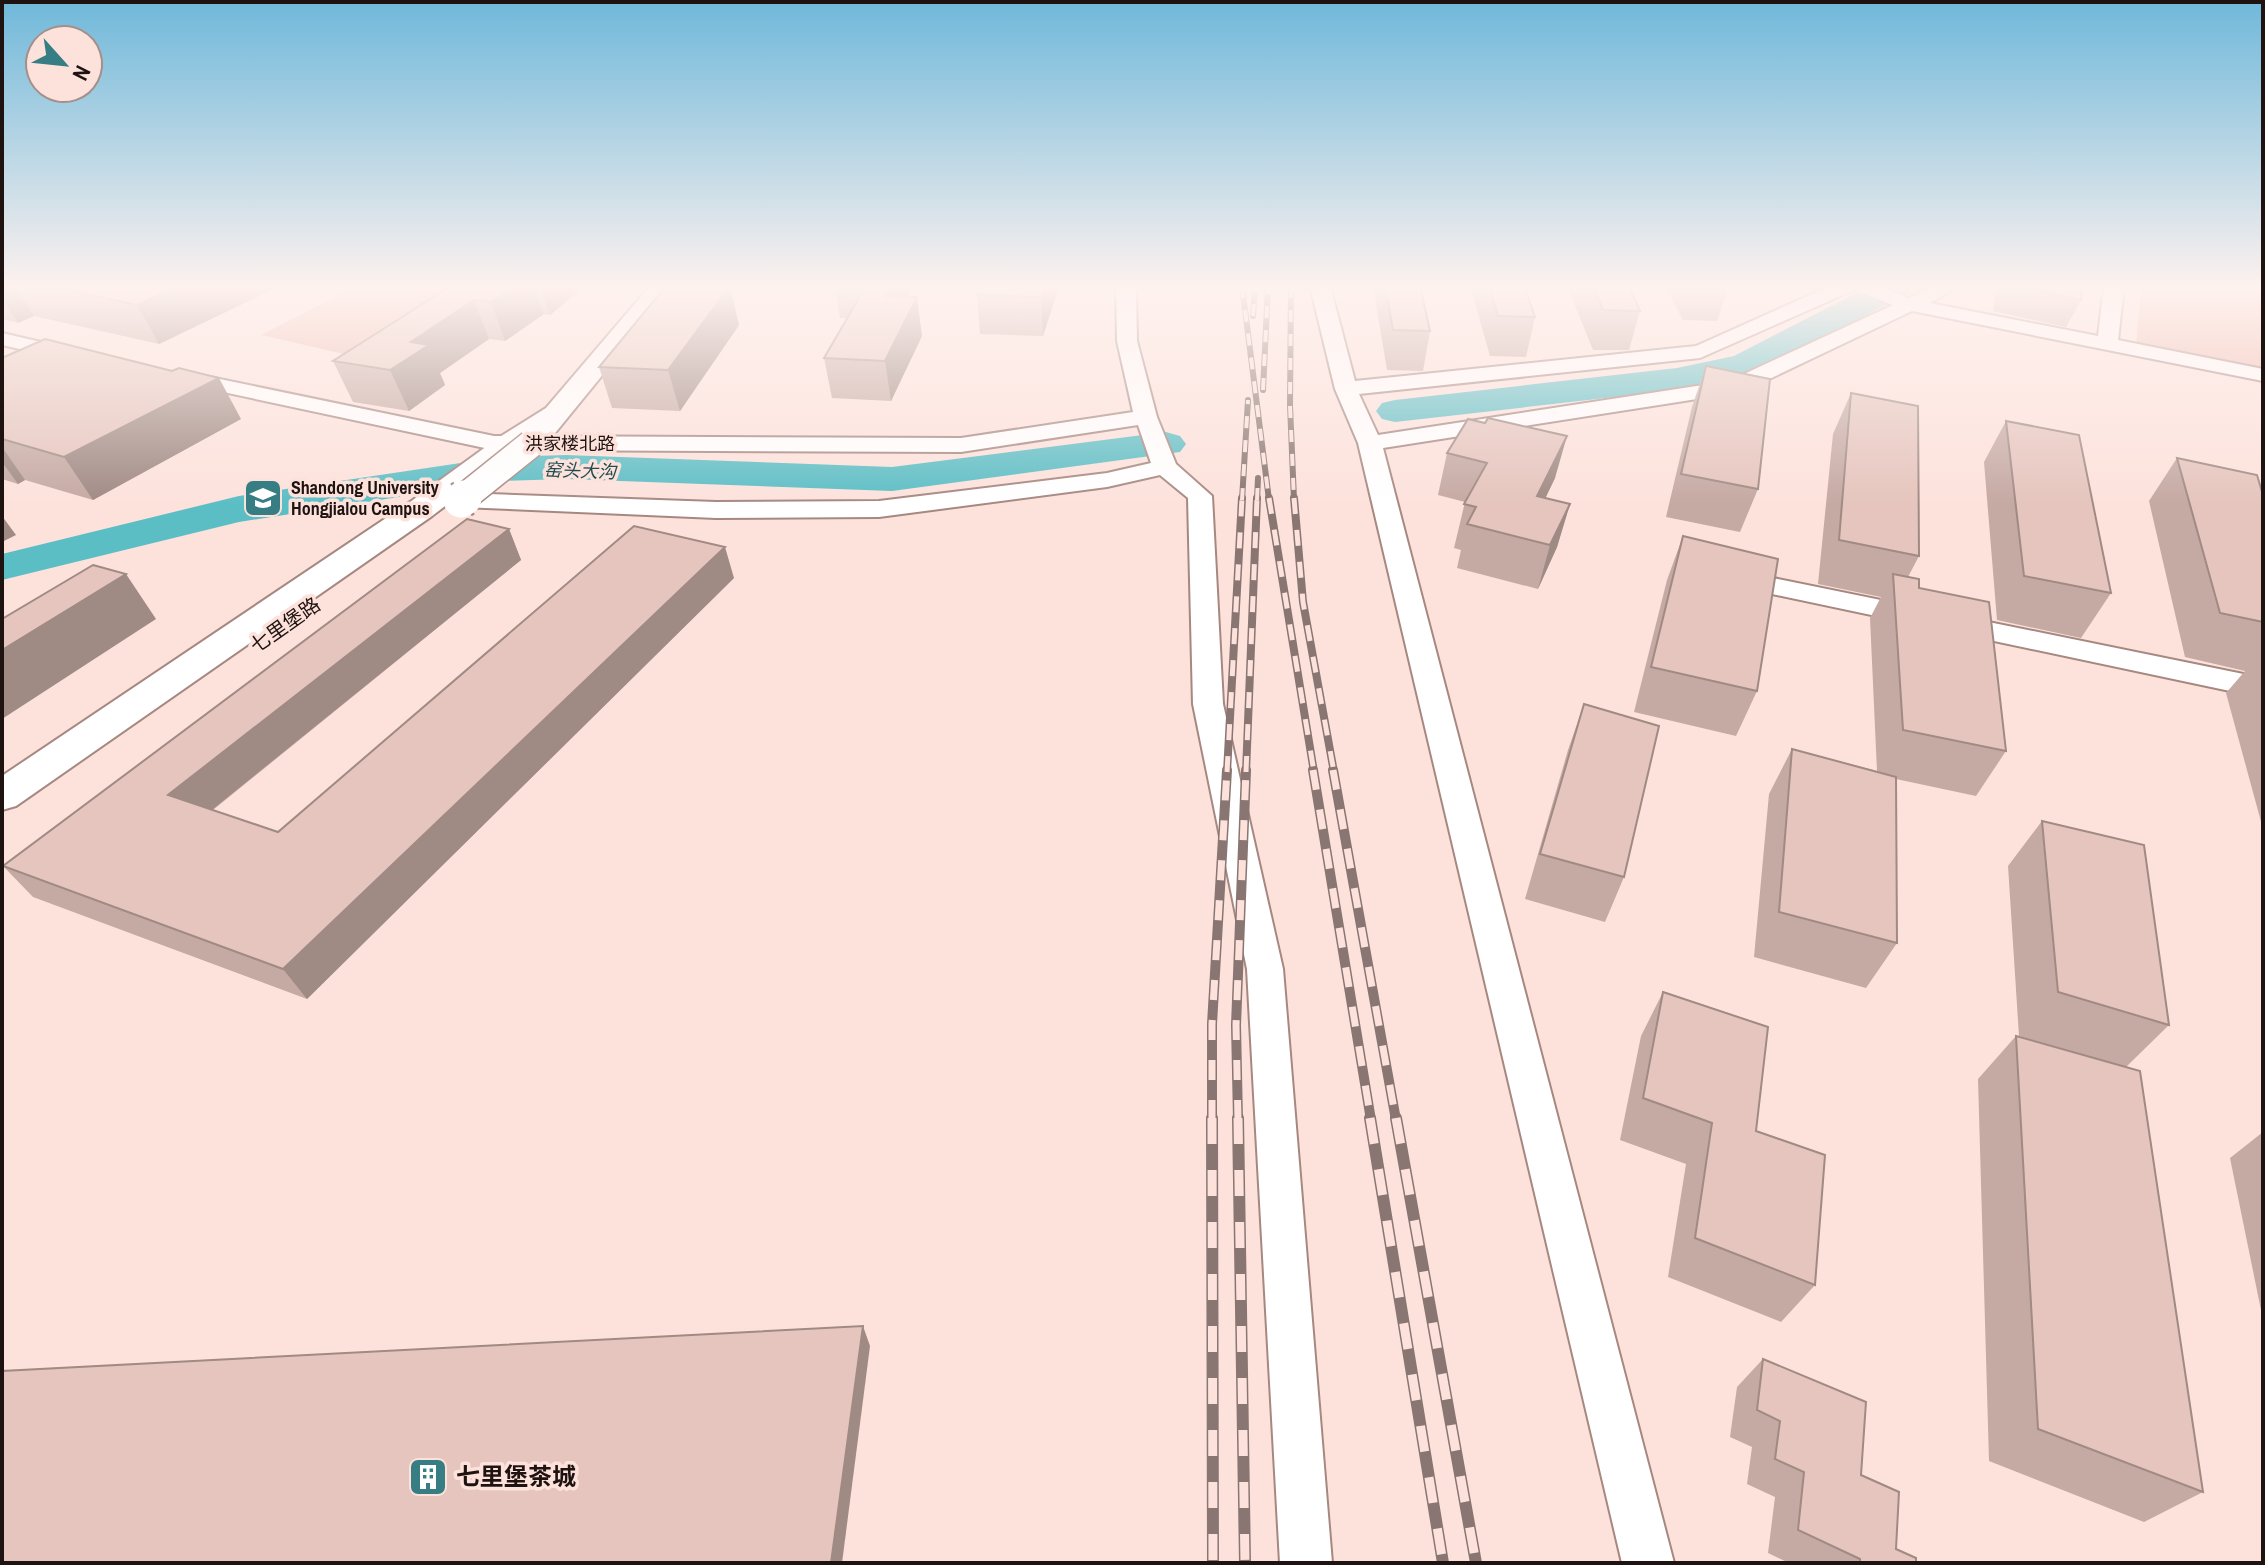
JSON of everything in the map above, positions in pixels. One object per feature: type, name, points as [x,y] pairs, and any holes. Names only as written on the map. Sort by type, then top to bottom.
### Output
[{"type":"main road","name":"七里堡路","points":[[2,827],[450,498],[558,413],[603,359]]},
{"type":"main road","name":"七里堡路","points":[[2,796],[450,498]]},
{"type":"street","points":[[1132,359],[1146,417],[1165,467],[1200,496],[1208,704],[1265,969],[1306,1563]]},
{"type":"street","points":[[1338,359],[1346,389],[1370,443],[1648,1563]]},
{"type":"street","points":[[1346,389],[1633,359]]},
{"type":"street","points":[[1370,443],[1734,387],[1794,359]]},
{"type":"street","points":[[2180,359],[2263,375]]},
{"type":"street","name":"洪家楼北路","points":[[156,372],[494,443],[961,445],[1146,417]]},
{"type":"street","points":[[450,498],[716,510],[879,509],[1107,480],[1165,467]]},
{"type":"street","points":[[1710,573],[2263,688]]},
{"type":"shaded area","points":[[2213,359],[2263,359],[2263,368]]},
{"type":"building","points":[[2,359],[125,359],[219,378],[64,457],[2,439]]},
{"type":"building","points":[[336,359],[407,359],[390,370],[333,361]]},
{"type":"building","points":[[606,359],[676,359],[668,370],[599,367]]},
{"type":"building","points":[[845,359],[886,359],[885,361]]},
{"type":"building","points":[[1706,366],[1770,379],[1758,489],[1681,474]]},
{"type":"building","points":[[1851,393],[1918,406],[1919,556],[1839,540]]},
{"type":"building","points":[[1488,418],[1567,436],[1537,496],[1570,504],[1550,545],[1467,524],[1476,507],[1464,504],[1487,463],[1447,453],[1468,419],[1485,423]]},
{"type":"building","points":[[2006,421],[2079,435],[2111,593],[2024,576]]},
{"type":"building","points":[[2177,458],[2257,475],[2263,495],[2263,622],[2220,613]]},
{"type":"building","points":[[467,519],[509,529],[168,795],[278,832],[634,526],[725,547],[283,969],[3,866]]},
{"type":"building","points":[[1683,536],[1778,559],[1757,691],[1651,667]]},
{"type":"building","points":[[93,565],[126,574],[2,650],[2,619]]},
{"type":"building","points":[[1893,574],[1919,579],[1919,588],[1989,602],[2006,751],[1903,730]]},
{"type":"building","points":[[1584,704],[1659,726],[1624,877],[1540,854]]},
{"type":"building","points":[[1792,749],[1896,777],[1897,943],[1779,912]]},
{"type":"building","points":[[2042,821],[2144,845],[2169,1025],[2058,992]]},
{"type":"building","points":[[1663,992],[1768,1027],[1756,1131],[1825,1155],[1815,1285],[1695,1238],[1712,1123],[1643,1098]]},
{"type":"building","points":[[2016,1036],[2140,1071],[2203,1492],[2038,1429]]},
{"type":"building","name":"七里堡茶城","points":[[863,1326],[831,1563],[2,1563],[2,1371]]},
{"type":"building","points":[[1763,1359],[1866,1402],[1861,1475],[1899,1492],[1896,1549],[1916,1558],[1916,1563],[1860,1563],[1860,1559],[1798,1530],[1804,1472],[1775,1459],[1780,1421],[1757,1410]]},
{"type":"waterway","name":"窑头大沟","points":[[1395,411],[1677,379],[1745,365],[1756,359]]},
{"type":"waterway","name":"窑头大沟","points":[[2,567],[239,509],[501,469],[566,467],[892,479],[1166,444]]},
{"type":"railway","points":[[1251,359],[1269,500]]},
{"type":"railway","points":[[1263,390],[1264,359]]},
{"type":"railway","points":[[1290,359],[1294,500]]},
{"type":"railway","points":[[1242,500],[1248,400]]},
{"type":"railway","points":[[1257,500],[1258,478]]},
{"type":"railway","points":[[1227,772],[1242,498]]},
{"type":"railway","points":[[1246,772],[1257,498]]},
{"type":"railway","points":[[1269,498],[1314,772]]},
{"type":"railway","points":[[1294,498],[1303,602],[1334,772]]},
{"type":"railway","points":[[1212,1118],[1212,1024],[1227,770]]},
{"type":"railway","points":[[1238,1120],[1236,1025],[1246,770]]},
{"type":"railway","points":[[1313,770],[1371,1120]]},
{"type":"railway","points":[[1333,770],[1396,1120]]},
{"type":"railway","points":[[1212,1118],[1213,1563]]},
{"type":"railway","points":[[1238,1118],[1245,1563]]},
{"type":"railway","points":[[1370,1118],[1443,1563]]},
{"type":"railway","points":[[1396,1118],[1476,1563]]},
{"type":"place","name":"Shandong University Hongjialou Campus","points":[[263,498]]},
{"type":"place","name":"七里堡茶城","points":[[428,1477]]}]
